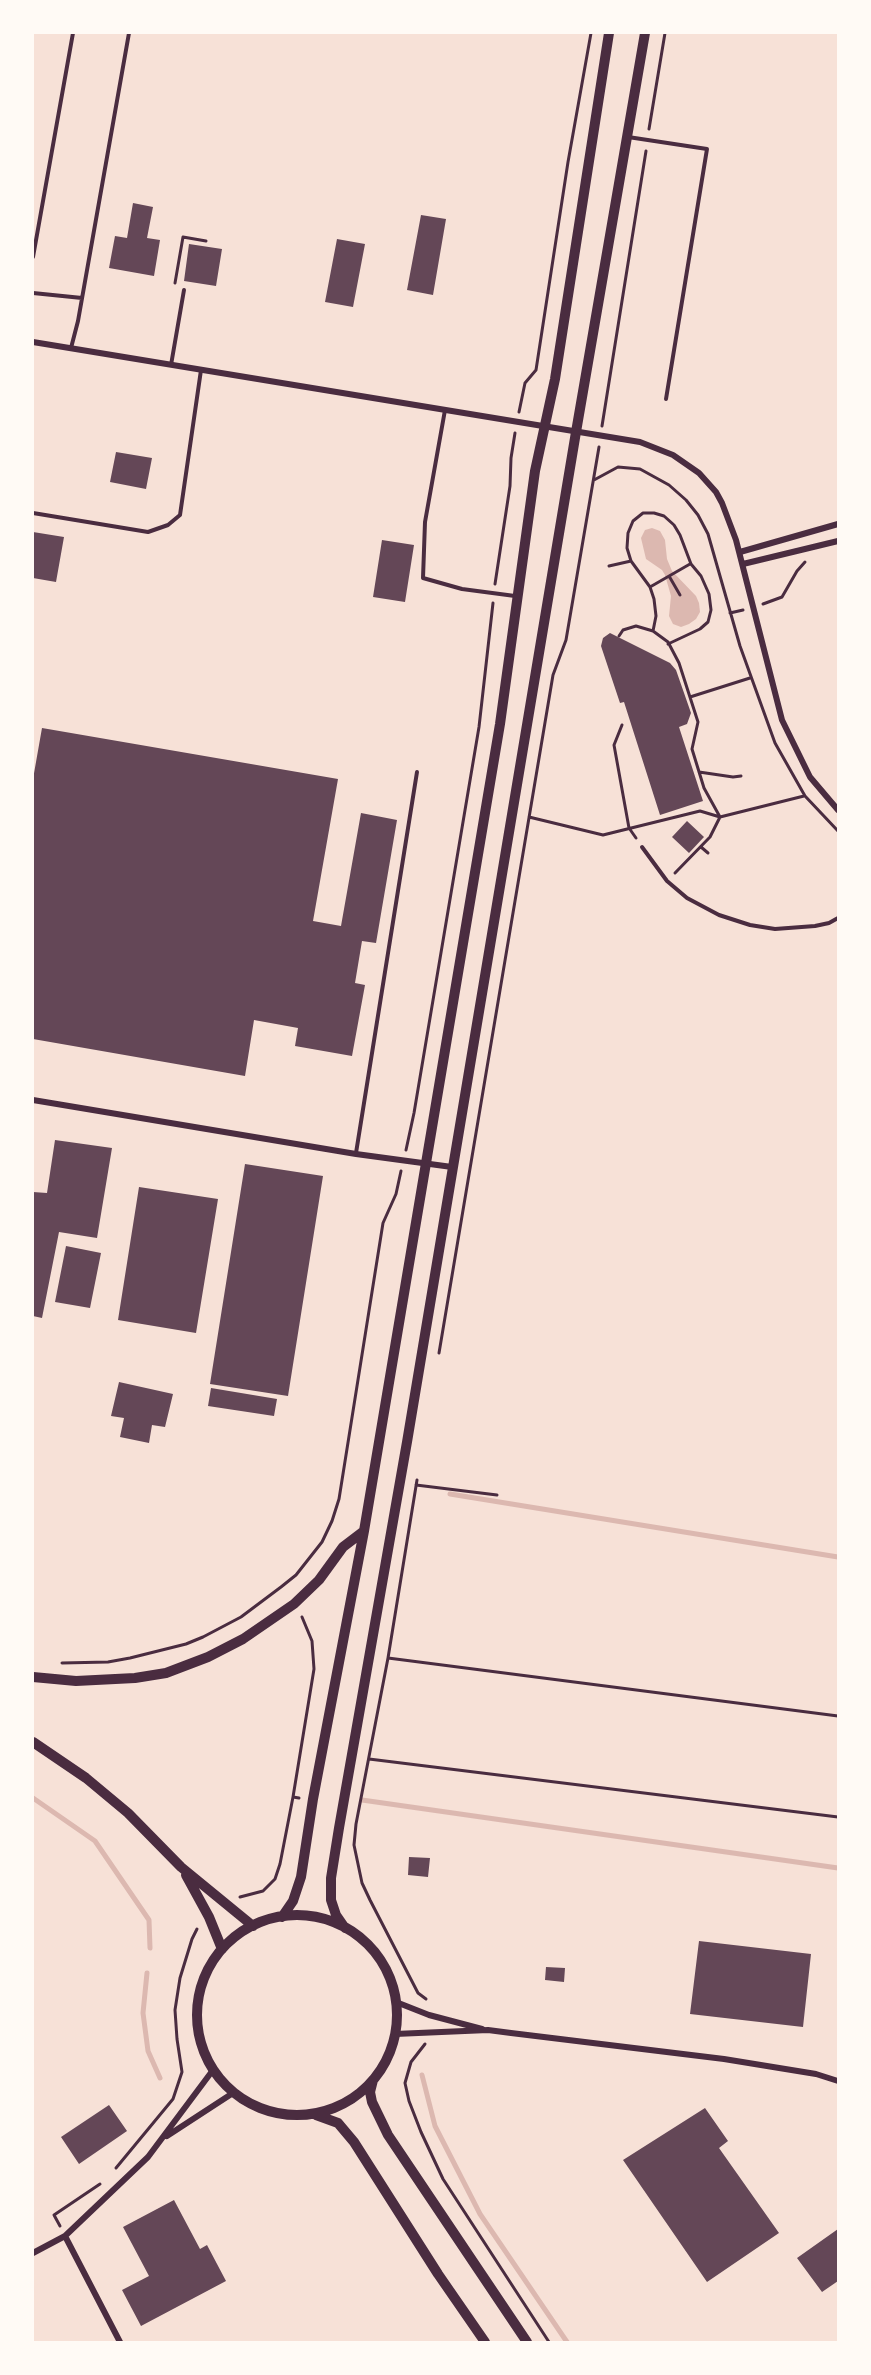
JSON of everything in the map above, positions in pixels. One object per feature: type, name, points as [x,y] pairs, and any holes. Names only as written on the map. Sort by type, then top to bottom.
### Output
[{"type":"main road","points":[[282,1917],[293,1901],[301,1877],[313,1798],[364,1531],[500,724],[535,471],[555,380],[574,264],[588,155],[609,33]]},
{"type":"main road","points":[[345,1928],[333,1908],[331,1887],[351,1756],[407,1442],[645,33]]},
{"type":"main road","points":[[33,1677],[100,1681],[135,1678],[195,1663],[226,1649],[269,1623],[294,1604],[319,1580],[343,1547],[364,1531]]},
{"type":"main road","points":[[33,1742],[86,1778],[128,1813],[181,1867],[253,1926]]},
{"type":"main road","points":[[181,1867],[209,1917],[222,1949]]},
{"type":"main road","points":[[311,2114],[339,2106],[356,2096],[373,2080],[384,2063],[395,2034],[396,2002],[392,1985],[382,1963],[368,1945],[345,1928],[318,1918],[282,1917],[253,1926],[236,1936],[222,1949],[204,1977],[197,2007],[200,2039],[213,2070],[233,2093],[265,2110],[283,2114],[311,2114],[326,2117],[338,2124],[354,2142],[438,2274],[485,2342]]},
{"type":"main road","points":[[373,2080],[370,2092],[372,2102],[388,2135],[527,2342]]},
{"type":"street","points":[[33,342],[649,444],[687,464],[716,492],[728,517],[740,552],[782,720],[810,777],[838,810]]},
{"type":"street","points":[[740,552],[838,524]]},
{"type":"street","points":[[743,564],[838,541]]},
{"type":"street","points":[[33,1100],[356,1154],[452,1167]]},
{"type":"street","points":[[396,2002],[429,2014],[488,2030],[724,2059],[816,2074],[838,2081]]},
{"type":"street","points":[[395,2034],[488,2030]]},
{"type":"street","points":[[33,2253],[65,2236],[134,2170],[164,2138],[213,2070]]},
{"type":"street","points":[[164,2138],[233,2093]]},
{"type":"street","points":[[65,2236],[120,2342]]},
{"type":"lane","points":[[33,257],[73,33]]},
{"type":"lane","points":[[70,348],[82,298],[129,33]]},
{"type":"lane","points":[[628,137],[707,149],[666,399]]},
{"type":"lane","points":[[171,365],[184,290]]},
{"type":"lane","points":[[33,293],[82,298]]},
{"type":"lane","points":[[33,513],[148,532],[168,525],[180,515],[201,370]]},
{"type":"lane","points":[[445,410],[426,511],[423,578],[462,589],[516,596]]},
{"type":"lane","points":[[356,1154],[417,771]]},
{"type":"lane","points":[[642,847],[667,881],[687,898],[719,915],[750,925],[775,929],[829,923],[838,918]]},
{"type":"path","points":[[52,1663],[108,1662],[186,1644],[241,1617],[296,1575],[315,1554],[328,1532],[337,1509],[383,1223],[396,1194],[416,1102],[479,727],[517,422],[525,383],[536,370],[568,162],[591,33]]},
{"type":"path","points":[[608,388],[665,33]]},
{"type":"path","points":[[184,290],[174,289],[183,237],[206,241]]},
{"type":"path","points":[[438,1357],[553,675],[566,640],[594,480],[618,467],[640,469],[659,478],[686,500],[698,515],[708,534],[750,678],[775,743],[805,796],[838,831]]},
{"type":"path","points":[[653,631],[656,616],[650,587],[631,561],[627,548],[628,533],[633,521],[643,513],[664,516],[674,525],[691,564],[701,576],[709,594],[711,610],[708,622],[700,629],[668,644]]},
{"type":"path","points":[[730,613],[782,597],[799,568],[814,556],[820,546]]},
{"type":"path","points":[[609,566],[631,561]]},
{"type":"path","points":[[650,587],[691,564]]},
{"type":"path","points":[[669,576],[680,595]]},
{"type":"path","points":[[619,636],[623,630],[636,626],[653,631],[668,644],[679,663],[698,722],[692,749],[704,788],[720,817]]},
{"type":"path","points":[[690,697],[750,678]]},
{"type":"path","points":[[621,725],[614,745],[629,828]]},
{"type":"path","points":[[699,772],[741,776]]},
{"type":"path","points":[[530,817],[603,835],[699,812],[720,817],[805,796]]},
{"type":"path","points":[[667,881],[710,837],[720,817]]},
{"type":"path","points":[[701,847],[708,853]]},
{"type":"path","points":[[418,1473],[388,1658],[838,1716]]},
{"type":"path","points":[[428,1486],[497,1496]]},
{"type":"path","points":[[281,1587],[294,1604],[309,1631],[315,1655],[315,1669],[293,1797]]},
{"type":"path","points":[[351,1756],[838,1817]]},
{"type":"path","points":[[65,2236],[54,2215],[104,2182]]},
{"type":"shaded area","points":[[652,528],[660,531],[665,540],[667,559],[672,571],[696,596],[699,603],[700,612],[696,619],[681,627],[673,624],[669,616],[671,596],[665,575],[662,570],[646,559],[641,538],[645,530]]},
{"type":"building","points":[[133,203],[153,207],[147,238],[160,240],[154,276],[109,268],[115,236],[127,238]]},
{"type":"building","points":[[421,215],[446,219],[433,295],[407,290]]},
{"type":"building","points":[[337,239],[365,244],[353,307],[325,302]]},
{"type":"building","points":[[189,244],[222,249],[216,286],[184,281]]},
{"type":"building","points":[[116,452],[152,458],[146,489],[110,482]]},
{"type":"building","points":[[33,532],[64,537],[56,582],[33,578]]},
{"type":"building","points":[[382,540],[414,545],[405,602],[373,597]]},
{"type":"building","points":[[610,633],[670,663],[676,670],[691,713],[687,724],[679,727],[703,801],[660,815],[624,702],[620,703],[601,646],[603,638]]},
{"type":"building","points":[[42,728],[338,779],[313,921],[341,926],[361,813],[397,820],[376,943],[362,941],[355,983],[365,985],[352,1056],[295,1046],[298,1028],[254,1020],[245,1076],[33,1039],[33,779]]},
{"type":"building","points":[[687,821],[704,837],[689,853],[672,837]]},
{"type":"building","points":[[55,1140],[112,1148],[97,1238],[59,1232],[42,1318],[33,1316],[33,1192],[47,1193]]},
{"type":"building","points":[[245,1164],[323,1176],[288,1396],[210,1384]]},
{"type":"building","points":[[139,1187],[218,1199],[196,1333],[118,1320]]},
{"type":"building","points":[[66,1246],[101,1253],[90,1308],[55,1302]]},
{"type":"building","points":[[119,1382],[173,1394],[165,1427],[152,1425],[149,1443],[120,1437],[124,1418],[111,1416]]},
{"type":"building","points":[[211,1388],[277,1399],[274,1416],[208,1406]]},
{"type":"building","points":[[409,1857],[430,1858],[428,1877],[408,1875]]},
{"type":"building","points":[[699,1941],[811,1954],[803,2027],[690,2014]]},
{"type":"building","points":[[546,1967],[565,1968],[564,1982],[545,1980]]},
{"type":"building","points":[[109,2105],[127,2131],[79,2164],[61,2137]]},
{"type":"building","points":[[705,2108],[728,2141],[719,2148],[779,2233],[707,2282],[623,2160]]},
{"type":"building","points":[[174,2200],[200,2249],[207,2245],[226,2281],[141,2326],[122,2290],[149,2276],[123,2227]]},
{"type":"building","points":[[838,2229],[838,2281],[822,2292],[797,2258]]},
{"type":"waterway","points":[[450,1494],[838,1557]]},
{"type":"waterway","points":[[33,1798],[95,1841],[149,1920],[150,1948]]},
{"type":"waterway","points":[[362,1800],[838,1868]]},
{"type":"waterway","points":[[147,1973],[143,2013],[148,2051],[160,2078]]},
{"type":"waterway","points":[[422,2075],[435,2126],[480,2214],[567,2342]]}]
